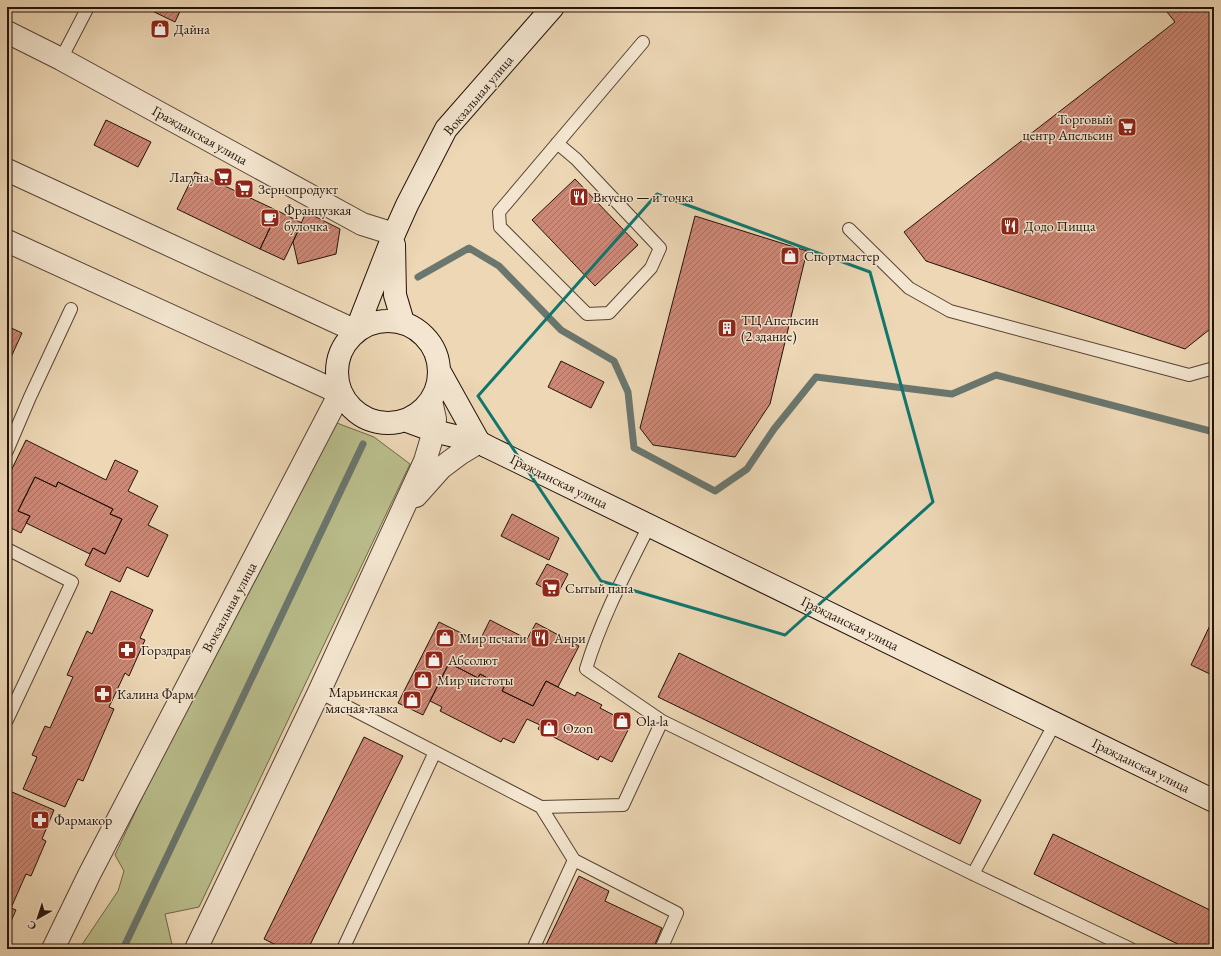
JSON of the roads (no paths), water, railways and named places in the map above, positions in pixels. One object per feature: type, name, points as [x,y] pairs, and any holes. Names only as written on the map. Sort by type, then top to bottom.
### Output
[{"type":"street","name":"Вокзальная улица","points":[[356,331],[370,324],[386,320],[403,322],[418,330],[430,341],[437,356],[440,372],[438,387],[431,401],[420,413],[407,421],[391,424],[375,423],[361,416],[349,406],[340,393],[336,371],[342,349],[356,331],[394,234],[407,205],[446,129],[552,7]]},
{"type":"street","name":"Гражданская улица","points":[[7,32],[61,59],[362,224],[394,234]]},
{"type":"street","points":[[7,170],[356,331]]},
{"type":"street","name":"Вокзальная улица","points":[[394,234],[395,295],[403,322]]},
{"type":"street","points":[[7,241],[340,393]]},
{"type":"street","points":[[399,516],[441,468],[461,453],[483,444],[440,372]]},
{"type":"street","name":"Вокзальная улица","points":[[53,949],[89,875],[340,393]]},
{"type":"street","points":[[196,949],[318,692],[425,461],[434,431],[435,419],[431,401]]},
{"type":"street","name":"Гражданская улица","points":[[407,421],[434,431],[483,444],[1214,801]]},
{"type":"lane","points":[[61,59],[88,7]]},
{"type":"lane","points":[[557,143],[576,159],[660,248],[652,268],[609,313],[587,314],[500,227],[499,212],[557,143],[643,42]]},
{"type":"lane","points":[[849,229],[909,288],[950,311],[1189,375],[1214,368]]},
{"type":"lane","points":[[7,450],[71,309]]},
{"type":"lane","points":[[649,526],[628,568],[594,644],[586,669],[662,721],[973,874],[1131,949]]},
{"type":"lane","points":[[7,549],[72,582],[7,720]]},
{"type":"lane","points":[[318,692],[541,807],[623,805],[662,721]]},
{"type":"lane","points":[[973,874],[1055,723]]},
{"type":"lane","points":[[343,949],[435,752]]},
{"type":"lane","points":[[541,807],[574,860],[678,913],[661,949]]},
{"type":"lane","points":[[533,949],[574,860]]},
{"type":"waterway","points":[[418,277],[469,248],[499,266],[561,330],[614,361],[628,392],[634,448],[715,491],[747,469],[774,429],[816,377],[952,394],[996,375],[1214,432]]},
{"type":"waterway","points":[[123,949],[363,444]]},
{"type":"place","name":"Дайна","points":[[160,29]]},
{"type":"place","name":"Торговый центр Апельсин","points":[[1127,127]]},
{"type":"place","name":"Лагуна","points":[[223,177]]},
{"type":"place","name":"Зернопродукт","points":[[244,189]]},
{"type":"place","name":"Вкусно — и точка","points":[[579,197]]},
{"type":"place","name":"Французкая булочка","points":[[270,218]]},
{"type":"place","name":"Додо Пицца","points":[[1010,226]]},
{"type":"place","name":"Спортмастер","points":[[790,256]]},
{"type":"place","name":"ТЦ Апельсин (2 здание)","points":[[727,328]]},
{"type":"place","name":"Сытый папа","points":[[551,588]]},
{"type":"place","name":"Мир печати","points":[[445,638]]},
{"type":"place","name":"Анри","points":[[540,638]]},
{"type":"place","name":"Горздрав","points":[[127,650]]},
{"type":"place","name":"Абсолют","points":[[434,660]]},
{"type":"place","name":"Мир чистоты","points":[[423,680]]},
{"type":"place","name":"Калина Фарм","points":[[103,694]]},
{"type":"place","name":"Марьинская мясная лавка","points":[[412,700]]},
{"type":"place","name":"Ola-la","points":[[622,721]]},
{"type":"place","name":"Ozon","points":[[549,728]]},
{"type":"place","name":"Фармакор","points":[[40,820]]}]
